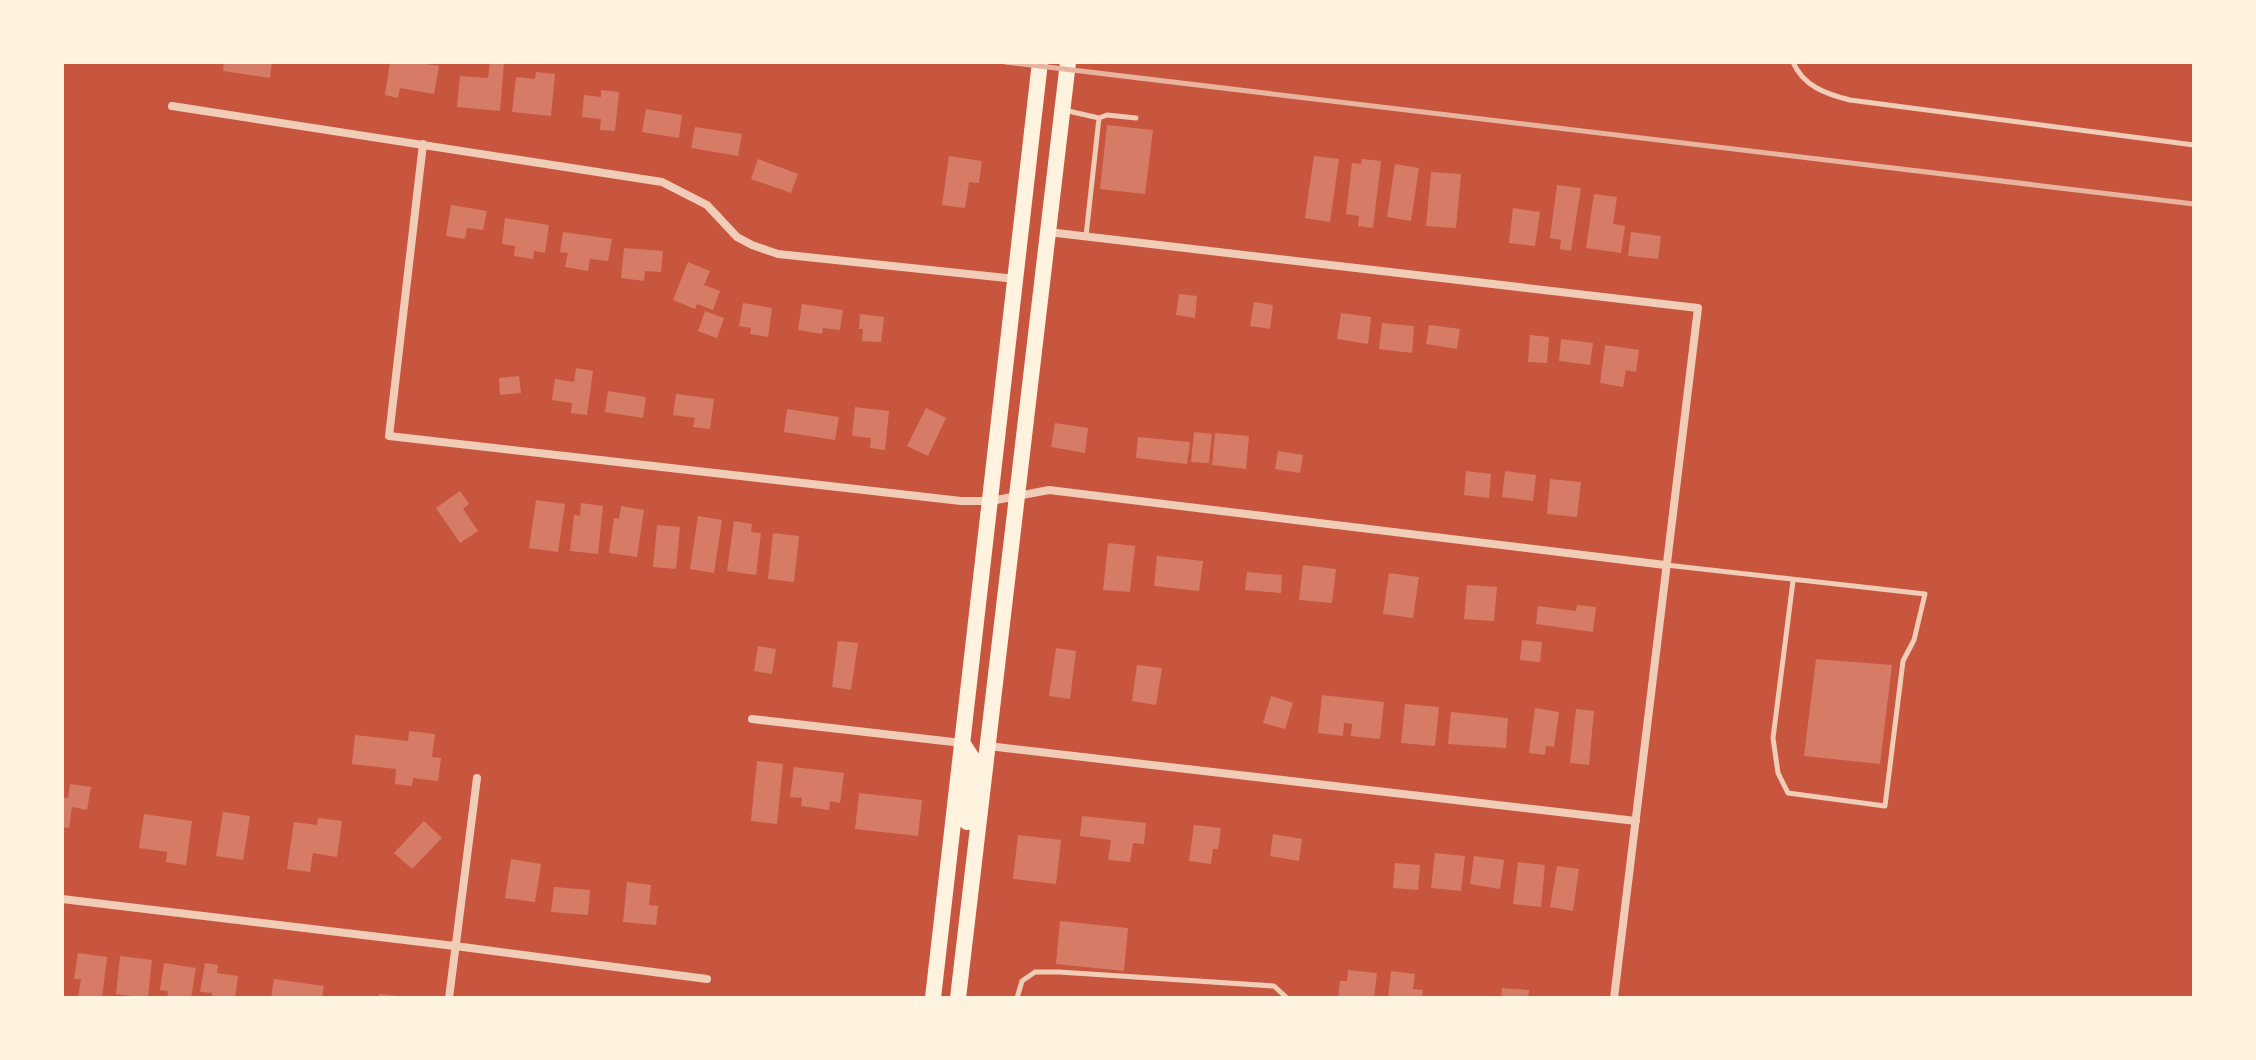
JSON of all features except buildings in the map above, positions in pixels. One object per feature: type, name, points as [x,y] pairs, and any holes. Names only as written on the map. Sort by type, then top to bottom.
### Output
[{"type":"main road","points":[[933,998],[1040,62]]},
{"type":"main road","points":[[958,998],[1068,62]]},
{"type":"main road","points":[[963,744],[974,761],[965,840],[973,866]]},
{"type":"street","points":[[172,106],[662,182],[707,205],[737,237],[778,254],[1016,279]]},
{"type":"street","points":[[423,144],[389,436],[961,501],[991,501],[1049,490],[1665,565]]},
{"type":"street","points":[[1048,232],[1698,308],[1614,998]]},
{"type":"street","points":[[752,719],[963,744]]},
{"type":"street","points":[[988,746],[1636,821]]},
{"type":"street","points":[[449,998],[477,778]]},
{"type":"street","points":[[62,899],[707,979]]},
{"type":"lane","points":[[1793,62],[1797,72],[1821,93],[1850,100],[2194,145]]},
{"type":"lane","points":[[1062,110],[1099,118],[1107,115],[1136,118]]},
{"type":"lane","points":[[1086,236],[1099,118]]},
{"type":"lane","points":[[1665,565],[1925,594],[1914,640],[1903,661],[1885,806],[1788,793],[1778,773],[1773,738],[1793,581]]},
{"type":"lane","points":[[1017,998],[1022,981],[1035,972],[1274,986],[1287,998]]},
{"type":"railway","points":[[1005,62],[2194,204]]}]
